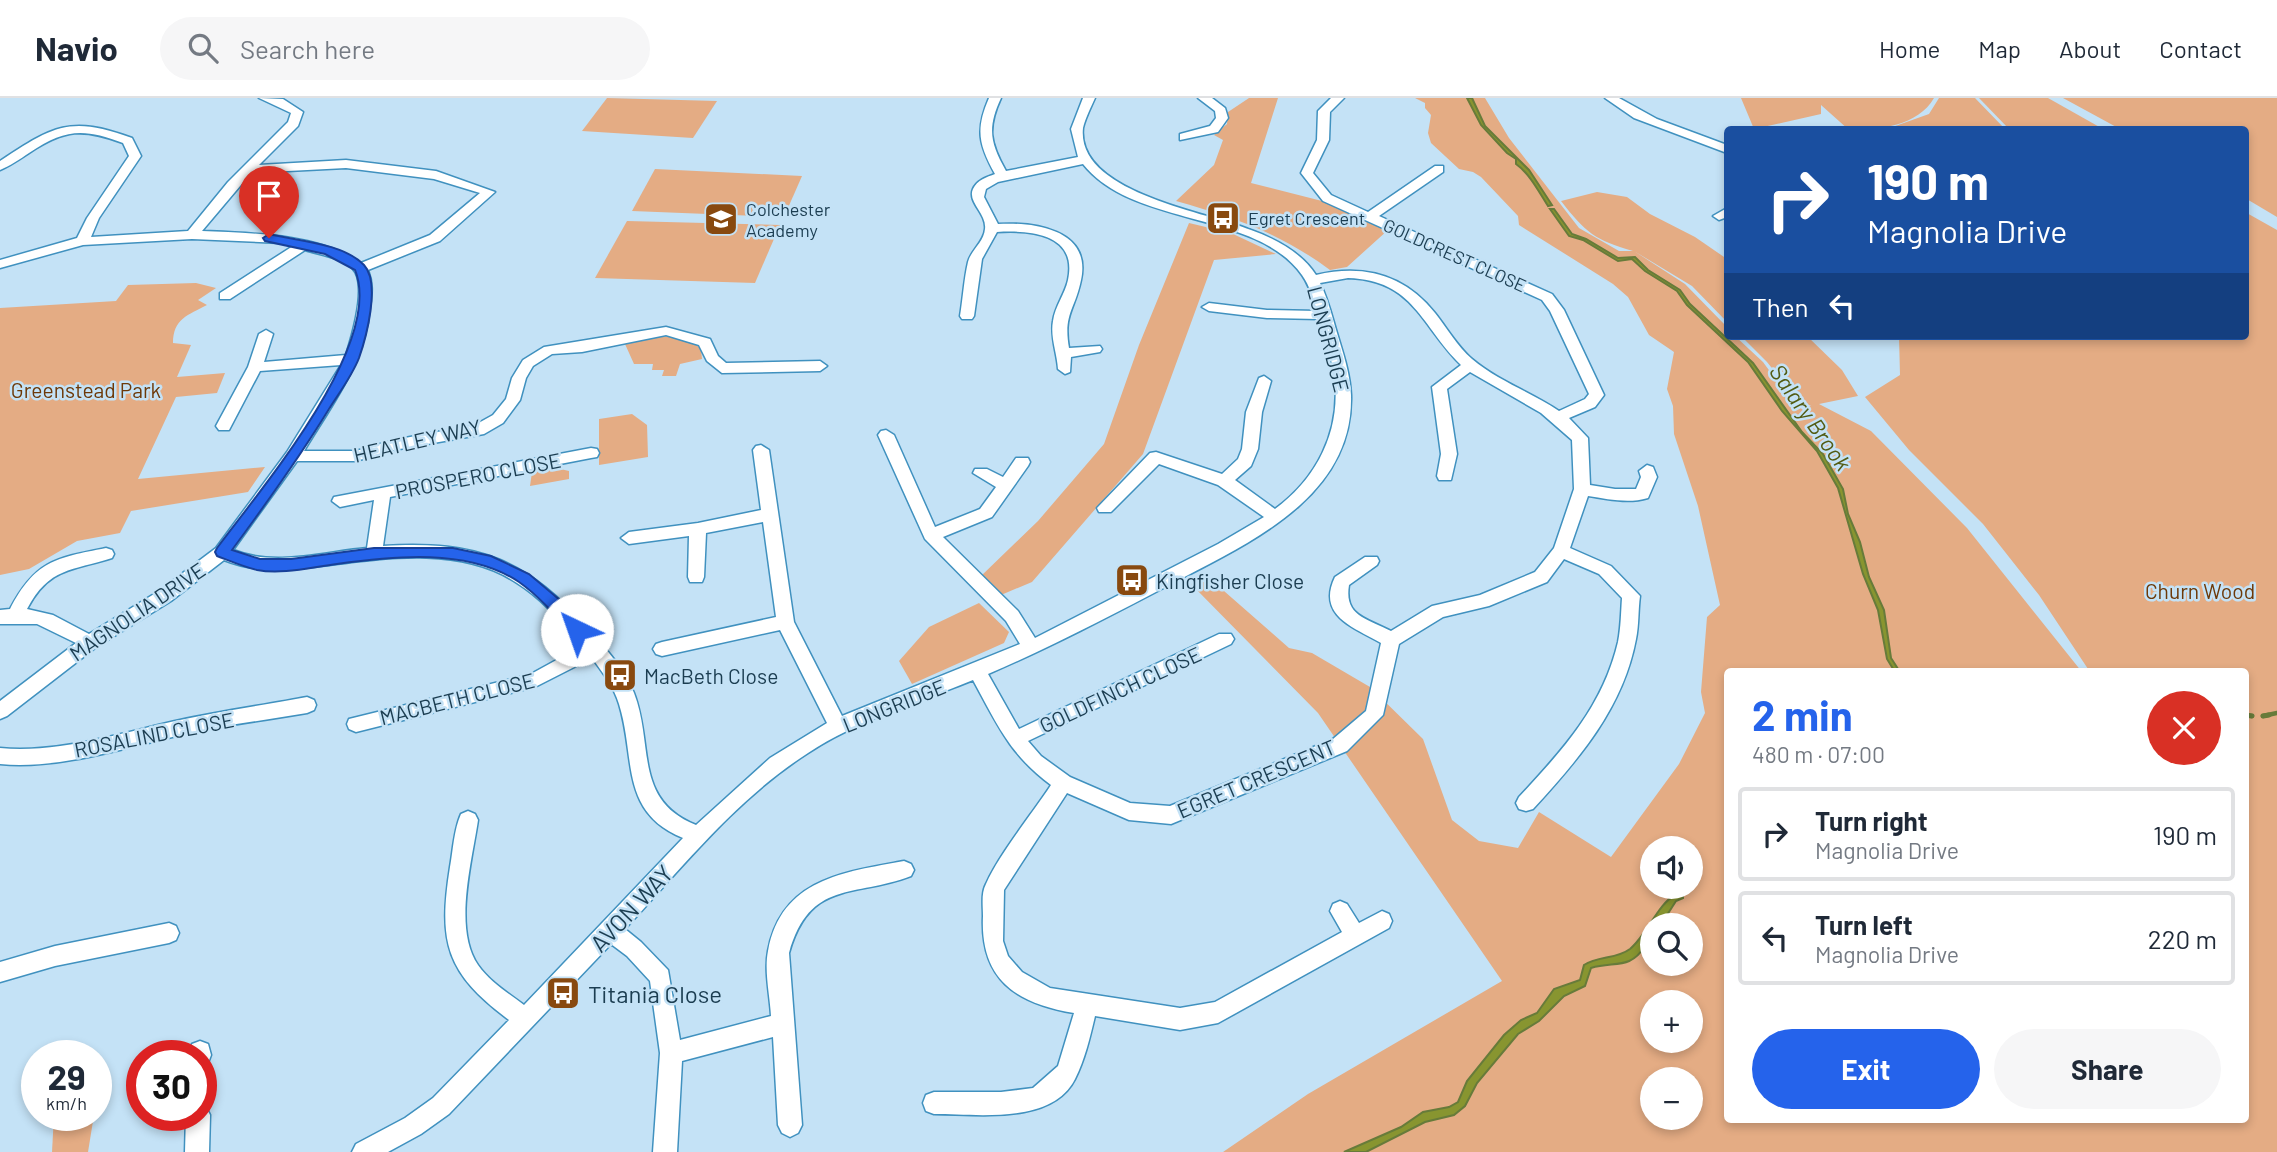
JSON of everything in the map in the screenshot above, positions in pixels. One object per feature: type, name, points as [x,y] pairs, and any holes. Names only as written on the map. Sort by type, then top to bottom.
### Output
[{"type":"street","points":[[192,235],[249,169],[295,123],[296,112],[279,102],[265,98]]},
{"type":"street","points":[[996,98],[986,118],[986,148],[1003,177]]},
{"type":"street","points":[[967,316],[975,259],[989,238],[992,228],[992,219],[977,193],[985,183],[1003,177],[1083,160],[1077,147],[1075,131],[1078,118],[1089,98]]},
{"type":"street","points":[[1184,137],[1213,130],[1222,118],[1221,110],[1204,98]]},
{"type":"street","name":"GOLDCREST CLOSE","points":[[1338,98],[1324,111],[1323,140],[1307,173],[1327,198],[1547,297],[1557,310],[1597,395],[1590,403],[1559,417]]},
{"type":"street","points":[[1611,98],[1637,117],[1706,139],[1724,148]]},
{"type":"street","points":[[0,166],[48,135],[69,127],[86,127],[128,141],[135,156],[93,218],[82,241]]},
{"type":"street","name":"LONGRIDGE","points":[[771,770],[801,747],[838,727],[1032,648],[1251,536],[1313,484],[1332,450],[1346,400],[1336,350],[1314,280],[1301,265],[1264,240],[1114,186],[1083,160]]},
{"type":"street","points":[[0,264],[82,241],[192,235],[284,239],[346,258],[360,268],[435,238],[489,192],[436,175],[346,164],[249,169]]},
{"type":"street","points":[[1371,216],[1434,165],[1456,166]]},
{"type":"street","points":[[992,228],[1041,229],[1055,235],[1073,255],[1076,266],[1074,281],[1059,325],[1065,352],[1065,369]]},
{"type":"street","points":[[225,296],[303,245]]},
{"type":"street","name":"MAGNOLIA DRIVE","points":[[0,711],[89,643],[165,596],[222,552],[293,456],[352,359],[365,307],[366,282],[360,268]]},
{"type":"street","points":[[1314,280],[1336,273],[1365,273],[1383,277],[1412,296],[1430,315],[1457,354],[1470,365],[1500,387],[1559,417],[1580,438],[1582,489],[1561,551],[1541,577],[1483,601],[1437,611],[1391,640],[1343,613],[1338,600],[1341,582],[1371,561]]},
{"type":"street","points":[[1209,307],[1267,314],[1324,315]]},
{"type":"street","name":"HEATLEY WAY","points":[[293,456],[356,456],[394,445],[479,430],[498,419],[513,400],[519,378],[528,363],[550,350],[582,347],[666,331],[705,342],[712,358],[722,368],[820,366]]},
{"type":"street","points":[[224,426],[255,367],[266,334]]},
{"type":"street","points":[[1065,352],[1095,349]]},
{"type":"street","points":[[255,367],[352,359]]},
{"type":"street","points":[[1445,476],[1449,454],[1439,387],[1470,365]]},
{"type":"street","points":[[1224,481],[1245,461],[1250,449],[1254,412],[1264,381]]},
{"type":"street","points":[[886,435],[931,535],[1012,616],[1032,648]]},
{"type":"street","points":[[1105,508],[1158,449],[1224,481],[1276,517]]},
{"type":"street","points":[[761,450],[785,622],[838,727]]},
{"type":"street","name":"PROSPERO CLOSE","points":[[374,554],[383,493],[591,453]]},
{"type":"street","points":[[931,535],[986,513],[1022,462]]},
{"type":"street","points":[[1582,489],[1615,495],[1642,494],[1649,477],[1647,471]]},
{"type":"street","points":[[981,473],[1006,486]]},
{"type":"street","points":[[340,501],[383,493]]},
{"type":"street","points":[[629,538],[698,529],[768,515]]},
{"type":"street","points":[[696,577],[698,529]]},
{"type":"street","points":[[1525,803],[1590,732],[1615,679],[1627,642],[1631,596],[1605,570],[1561,551]]},
{"type":"street","points":[[222,552],[260,565],[291,565],[374,554],[453,554],[491,562],[524,578],[561,611],[624,690],[632,716],[639,774],[650,802],[669,821],[699,835]]},
{"type":"street","points":[[8,616],[43,575],[78,559],[106,554]]},
{"type":"street","points":[[8,616],[49,619],[89,643]]},
{"type":"street","points":[[662,649],[785,622]]},
{"type":"street","name":"GOLDFINCH CLOSE","points":[[1015,739],[1225,639]]},
{"type":"street","name":"EGRET CRESCENT","points":[[977,671],[1015,739],[1034,762],[1063,783],[1129,811],[1171,815],[1340,745],[1374,715],[1391,640]]},
{"type":"street","name":"MACBETH CLOSE","points":[[356,724],[535,680],[593,649]]},
{"type":"street","name":"ROSALIND CLOSE","points":[[0,756],[20,758],[93,747],[192,725],[307,705]]},
{"type":"street","name":"AVON WAY","points":[[364,1152],[413,1126],[441,1105],[699,835],[746,789],[771,770]]},
{"type":"street","points":[[1063,783],[994,888],[992,941],[999,961],[1014,979],[1047,998],[1180,1019],[1218,1012],[1382,921]]},
{"type":"street","points":[[468,820],[455,920],[460,951],[472,974],[525,1019]]},
{"type":"street","points":[[790,1125],[778,953],[787,923],[807,900],[839,882],[904,870]]},
{"type":"street","points":[[1340,911],[1355,935]]},
{"type":"street","points":[[610,931],[634,949],[660,977],[671,1053],[664,1152]]},
{"type":"street","points":[[0,972],[55,956],[169,933]]},
{"type":"street","points":[[934,1103],[1001,1103],[1038,1099],[1066,1074],[1076,1049],[1086,1006]]},
{"type":"street","points":[[671,1053],[781,1024]]},
{"type":"street","points":[[197,1152],[198,1131]]},
{"type":"green space","points":[[607,98],[717,101],[693,138],[582,131]]},
{"type":"green space","points":[[1249,98],[1278,98],[1251,183],[1322,201],[1388,230],[1347,267],[1330,270],[1275,236],[1176,201],[1214,165],[1223,140],[1214,135],[1227,124],[1228,112]]},
{"type":"green space","name":"Churn Wood","points":[[1415,98],[1485,98],[1509,138],[1579,228],[1619,251],[1633,251],[1592,234],[1561,201],[1597,192],[1627,197],[1650,214],[1695,237],[1724,257],[1724,319],[1692,286],[1634,251],[1685,284],[1724,324],[1724,340],[1739,340],[1763,362],[1790,399],[1803,410],[1811,405],[1802,406],[1767,362],[1745,340],[1811,340],[1842,370],[1858,396],[1819,404],[1871,431],[1967,528],[2079,668],[1724,668],[1724,1123],[2249,1123],[2249,668],[2087,668],[2039,595],[1983,524],[1909,450],[1865,397],[1900,375],[1899,340],[2249,340],[2249,214],[2277,230],[2277,1152],[1223,1152],[1308,1094],[1502,981],[1318,713],[1191,584],[1208,577],[1289,648],[1312,653],[1370,687],[1423,739],[1452,820],[1479,841],[1518,848],[1539,812],[1611,857],[1679,764],[1705,713],[1701,692],[1707,617],[1720,605],[1698,506],[1674,434],[1673,406],[1667,389],[1674,352],[1649,335],[1628,297],[1613,284],[1519,225],[1518,216],[1481,177],[1459,169],[1431,143],[1428,133],[1431,115],[1425,108],[1425,103]]},
{"type":"green space","points":[[1741,98],[1934,98],[1918,115],[1889,126],[1845,126],[1821,105],[1821,114],[1767,126],[1753,126]]},
{"type":"green space","points":[[1939,98],[1975,98],[2002,126],[1895,126],[1929,114]]},
{"type":"green space","points":[[1979,98],[2048,98],[2098,126],[2006,126]]},
{"type":"green space","points":[[2063,98],[2277,98],[2277,217],[2249,200],[2249,126],[2114,126]]},
{"type":"green space","points":[[655,169],[802,176],[784,217],[632,211]]},
{"type":"green space","points":[[627,221],[780,225],[755,283],[595,278]]},
{"type":"green space","points":[[1189,223],[1231,233],[1276,254],[1214,260],[1143,454],[1032,582],[1001,595],[980,577],[1038,521],[1104,444],[1139,345]]},
{"type":"green space","name":"Greenstead Park","points":[[196,283],[216,288],[198,300],[207,305],[183,319],[176,328],[173,343],[191,345],[177,377],[225,373],[217,393],[176,397],[138,479],[265,467],[248,492],[131,511],[120,533],[77,541],[29,569],[0,575],[0,308],[116,301],[128,285]]},
{"type":"green space","points":[[651,337],[684,339],[701,349],[702,359],[680,364],[676,376],[662,376],[664,370],[652,370],[653,364],[634,364],[625,344],[627,341]]},
{"type":"green space","points":[[632,414],[647,425],[648,457],[599,465],[599,419]]},
{"type":"green space","points":[[556,468],[569,471],[569,479],[530,486],[532,472]]},
{"type":"green space","points":[[979,603],[1009,632],[1004,643],[912,684],[899,661],[929,627]]},
{"type":"green space","points":[[53,1131],[91,1131],[88,1152],[52,1152]]},
{"type":"shaded area","points":[[1467,98],[1472,98],[1485,126],[1529,170],[1552,205],[1548,206],[1516,164],[1516,159],[1481,125]]},
{"type":"shaded area","points":[[1550,209],[1554,209],[1572,234],[1618,258],[1635,257],[1648,270],[1680,290],[1690,304],[1724,336],[1724,340],[1687,305],[1677,291],[1645,271],[1632,259],[1618,261],[1583,240],[1569,236]]},
{"type":"shaded area","points":[[1724,340],[1728,340],[1753,363],[1802,432],[1823,454],[1843,489],[1848,514],[1860,542],[1869,577],[1884,610],[1891,658],[1897,668],[1893,668],[1887,659],[1878,610],[1863,574],[1838,488],[1817,451],[1782,411],[1748,362]]},
{"type":"shaded area","points":[[1669,899],[1681,899],[1676,901],[1668,913],[1658,913]]},
{"type":"shaded area","points":[[1640,938],[1640,953],[1634,959],[1591,968],[1585,986],[1564,996],[1539,1021],[1518,1034],[1477,1083],[1465,1106],[1454,1115],[1425,1122],[1366,1152],[1344,1152],[1401,1127],[1423,1112],[1449,1107],[1458,1102],[1467,1081],[1504,1035],[1521,1020],[1537,1013],[1554,989],[1580,980],[1584,965],[1619,954]]},
{"type":"waterway","points":[[2269,715],[2263,716],[2277,713]]},
{"type":"place","name":"Egret Crescent","points":[[1223,218]]},
{"type":"place","name":"Colchester Academy","points":[[721,219]]},
{"type":"place","name":"Kingfisher Close","points":[[1132,580]]},
{"type":"place","name":"MacBeth Close","points":[[620,675]]},
{"type":"place","name":"Titania Close","points":[[563,993]]},
{"type":"route","points":[[269,238],[284,239],[328,251],[346,258],[360,268],[366,282],[365,307],[352,359],[342,377],[293,456],[244,526],[222,552],[260,565],[291,565],[341,556],[413,552],[453,554],[491,562],[524,578],[561,611],[577,630]]},
{"type":"water label","name":"Salary Brook","points":[[1811,417]]}]
